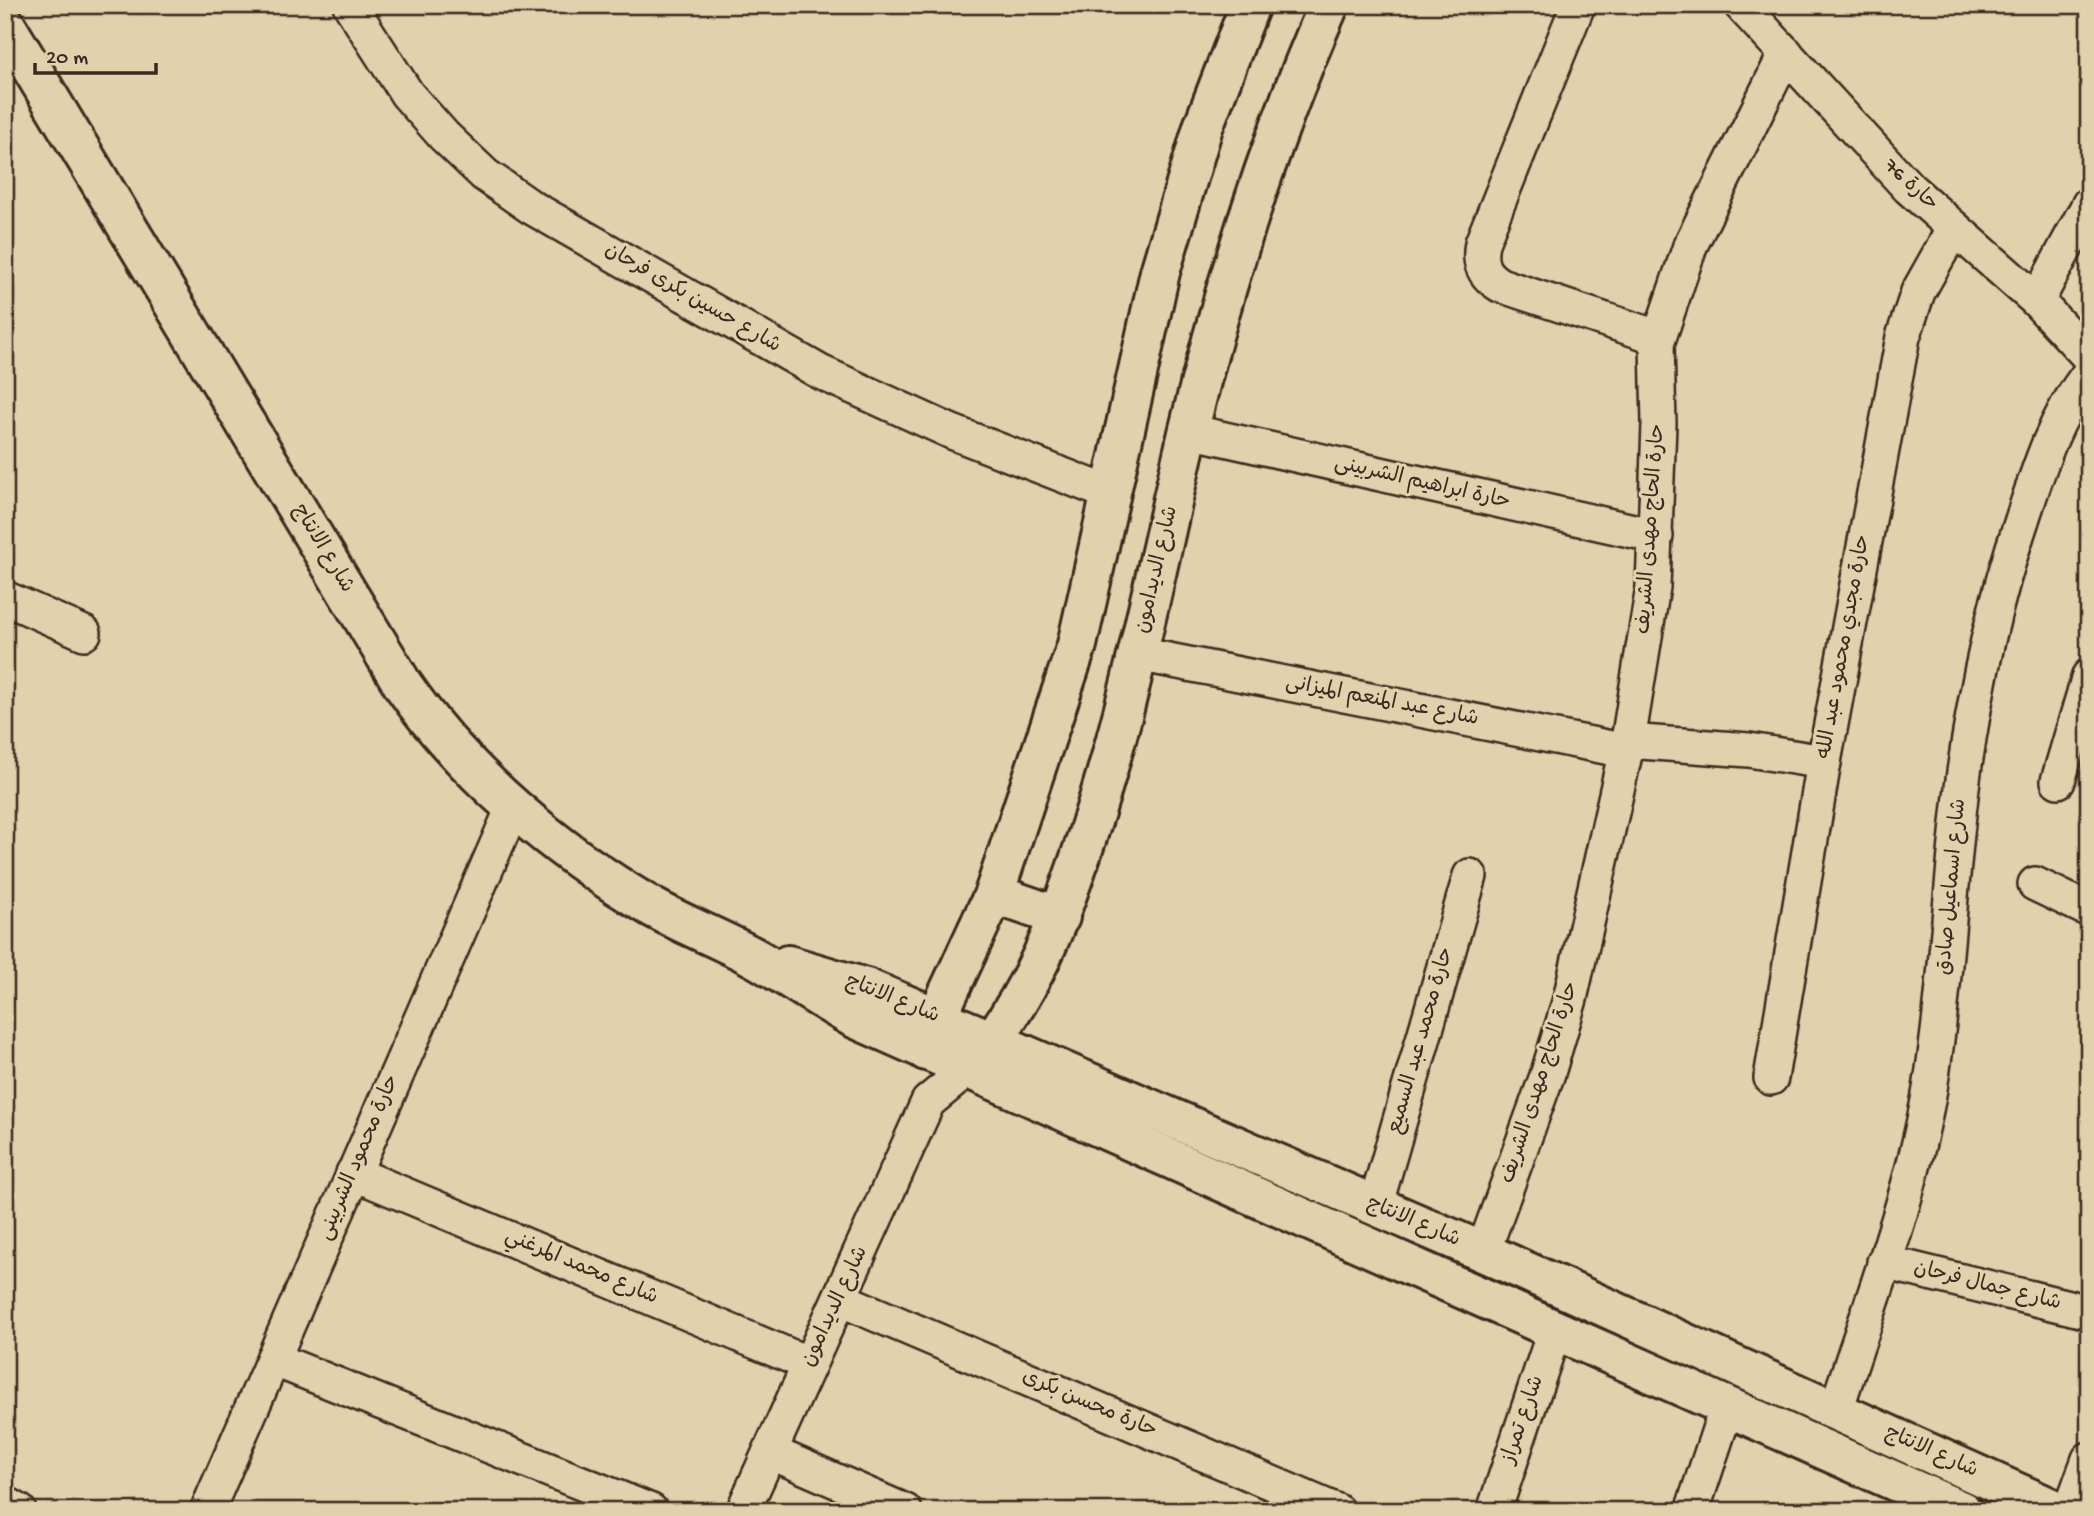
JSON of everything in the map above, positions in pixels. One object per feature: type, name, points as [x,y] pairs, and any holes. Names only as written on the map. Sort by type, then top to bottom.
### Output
[{"type":"main road","name":"شارع الديدامون","points":[[932,1034],[994,894],[1077,645],[1158,281],[1188,174],[1250,5]]},
{"type":"main road","name":"شارع الديدامون","points":[[981,1055],[1024,996],[1060,917],[1106,778],[1138,654],[1189,432],[1255,198],[1302,67],[1329,5]]},
{"type":"main road","name":"شارع الانتاج","points":[[5,24],[403,685],[430,724],[466,764],[551,838],[610,880],[704,934],[759,960],[854,1018],[932,1034],[1375,1207],[1483,1252],[2058,1511]]},
{"type":"main road","points":[[994,894],[1060,917]]},
{"type":"main road","name":"شارع الانتاج","points":[[981,1055],[1555,1329],[1962,1511]]},
{"type":"street","name":"شارع حسين بكرى فرحان","points":[[350,5],[407,94],[444,136],[485,174],[531,207],[820,372],[952,432],[1109,493]]},
{"type":"street","points":[[1578,5],[1482,243],[1482,268],[1489,278],[1500,285],[1648,334],[1657,344],[1690,246],[1786,53]]},
{"type":"street","name":"حارة 76","points":[[1741,5],[1866,145],[2037,301],[2089,357]]},
{"type":"street","points":[[2037,301],[2089,204]]},
{"type":"street","name":"حارة مجدي محمود عبد الله","points":[[1771,1078],[1824,762],[1903,337],[1918,292],[1954,228]]},
{"type":"street","name":"حارة الحاج مهدى الشريف","points":[[1483,1252],[1548,1073],[1570,999],[1627,746],[1644,649],[1656,536],[1660,424],[1657,344]]},
{"type":"street","name":"شارع اسماعيل صادق","points":[[1836,1410],[1913,1171],[1929,1090],[1951,920],[1964,772],[1986,645],[2001,582],[2046,448],[2075,391],[2089,373]]},
{"type":"street","name":"حارة ابراهيم الشربينى","points":[[1189,432],[1656,536]]},
{"type":"street","points":[[5,598],[84,633]]},
{"type":"street","name":"شارع عبد المنعم الميزانى","points":[[1138,654],[1627,746],[1749,750],[1824,762]]},
{"type":"street","points":[[2059,781],[2089,676]]},
{"type":"street","name":"حارة محمود الشربينى","points":[[207,1511],[514,804]]},
{"type":"street","name":"حارة محمد عبد السميع","points":[[1375,1207],[1470,876]]},
{"type":"street","points":[[2035,884],[2089,910]]},
{"type":"street","name":"شارع الديدامون","points":[[928,1102],[924,1073],[932,1034]]},
{"type":"street","name":"شارع الديدامون","points":[[743,1511],[928,1102],[981,1055]]},
{"type":"street","name":"شارع محمد المرغني","points":[[353,1173],[809,1364]]},
{"type":"street","name":"شارع جمال فرحان","points":[[1884,1262],[2089,1312]]},
{"type":"street","name":"حارة محسن بكرى","points":[[840,1299],[1337,1511]]},
{"type":"street","name":"شارع تمراز","points":[[1494,1511],[1555,1329]]},
{"type":"street","points":[[273,1359],[652,1511]]},
{"type":"street","points":[[1692,1511],[1727,1406]]},
{"type":"street","points":[[770,1452],[905,1511]]},
{"type":"street","points":[[2070,1511],[2089,1459]]},
{"type":"street","points":[[5,1503],[19,1511]]}]
